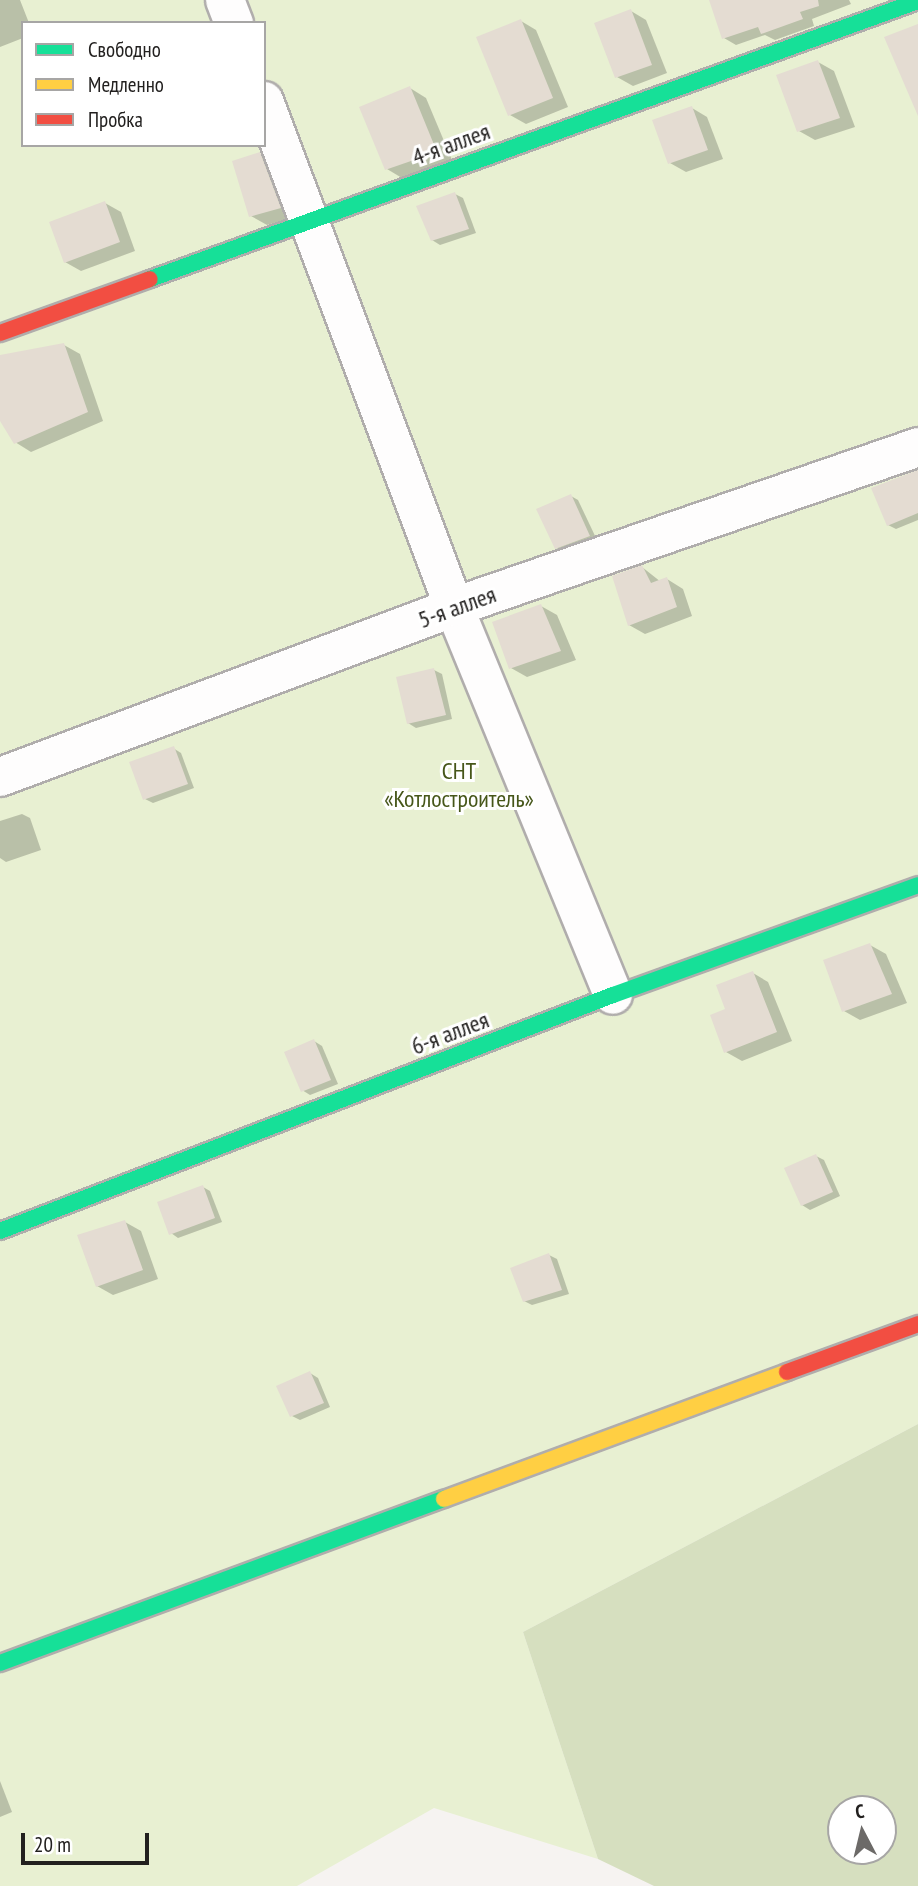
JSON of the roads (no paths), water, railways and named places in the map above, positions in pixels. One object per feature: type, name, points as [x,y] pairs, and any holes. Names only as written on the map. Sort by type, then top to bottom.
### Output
[{"type":"street","points":[[225,0],[233,21]]},
{"type":"street","name":"4-я аллея","points":[[0,333],[311,218],[918,1]]},
{"type":"street","points":[[266,105],[311,218],[454,607],[613,995]]},
{"type":"street","name":"5-я аллея","points":[[0,777],[454,607],[918,447]]},
{"type":"street","name":"6-я аллея","points":[[0,1231],[613,995],[918,885]]},
{"type":"street","points":[[0,1663],[918,1324]]},
{"type":"park label","name":"СНТ «Котлостроитель»","points":[[459,785]]}]
